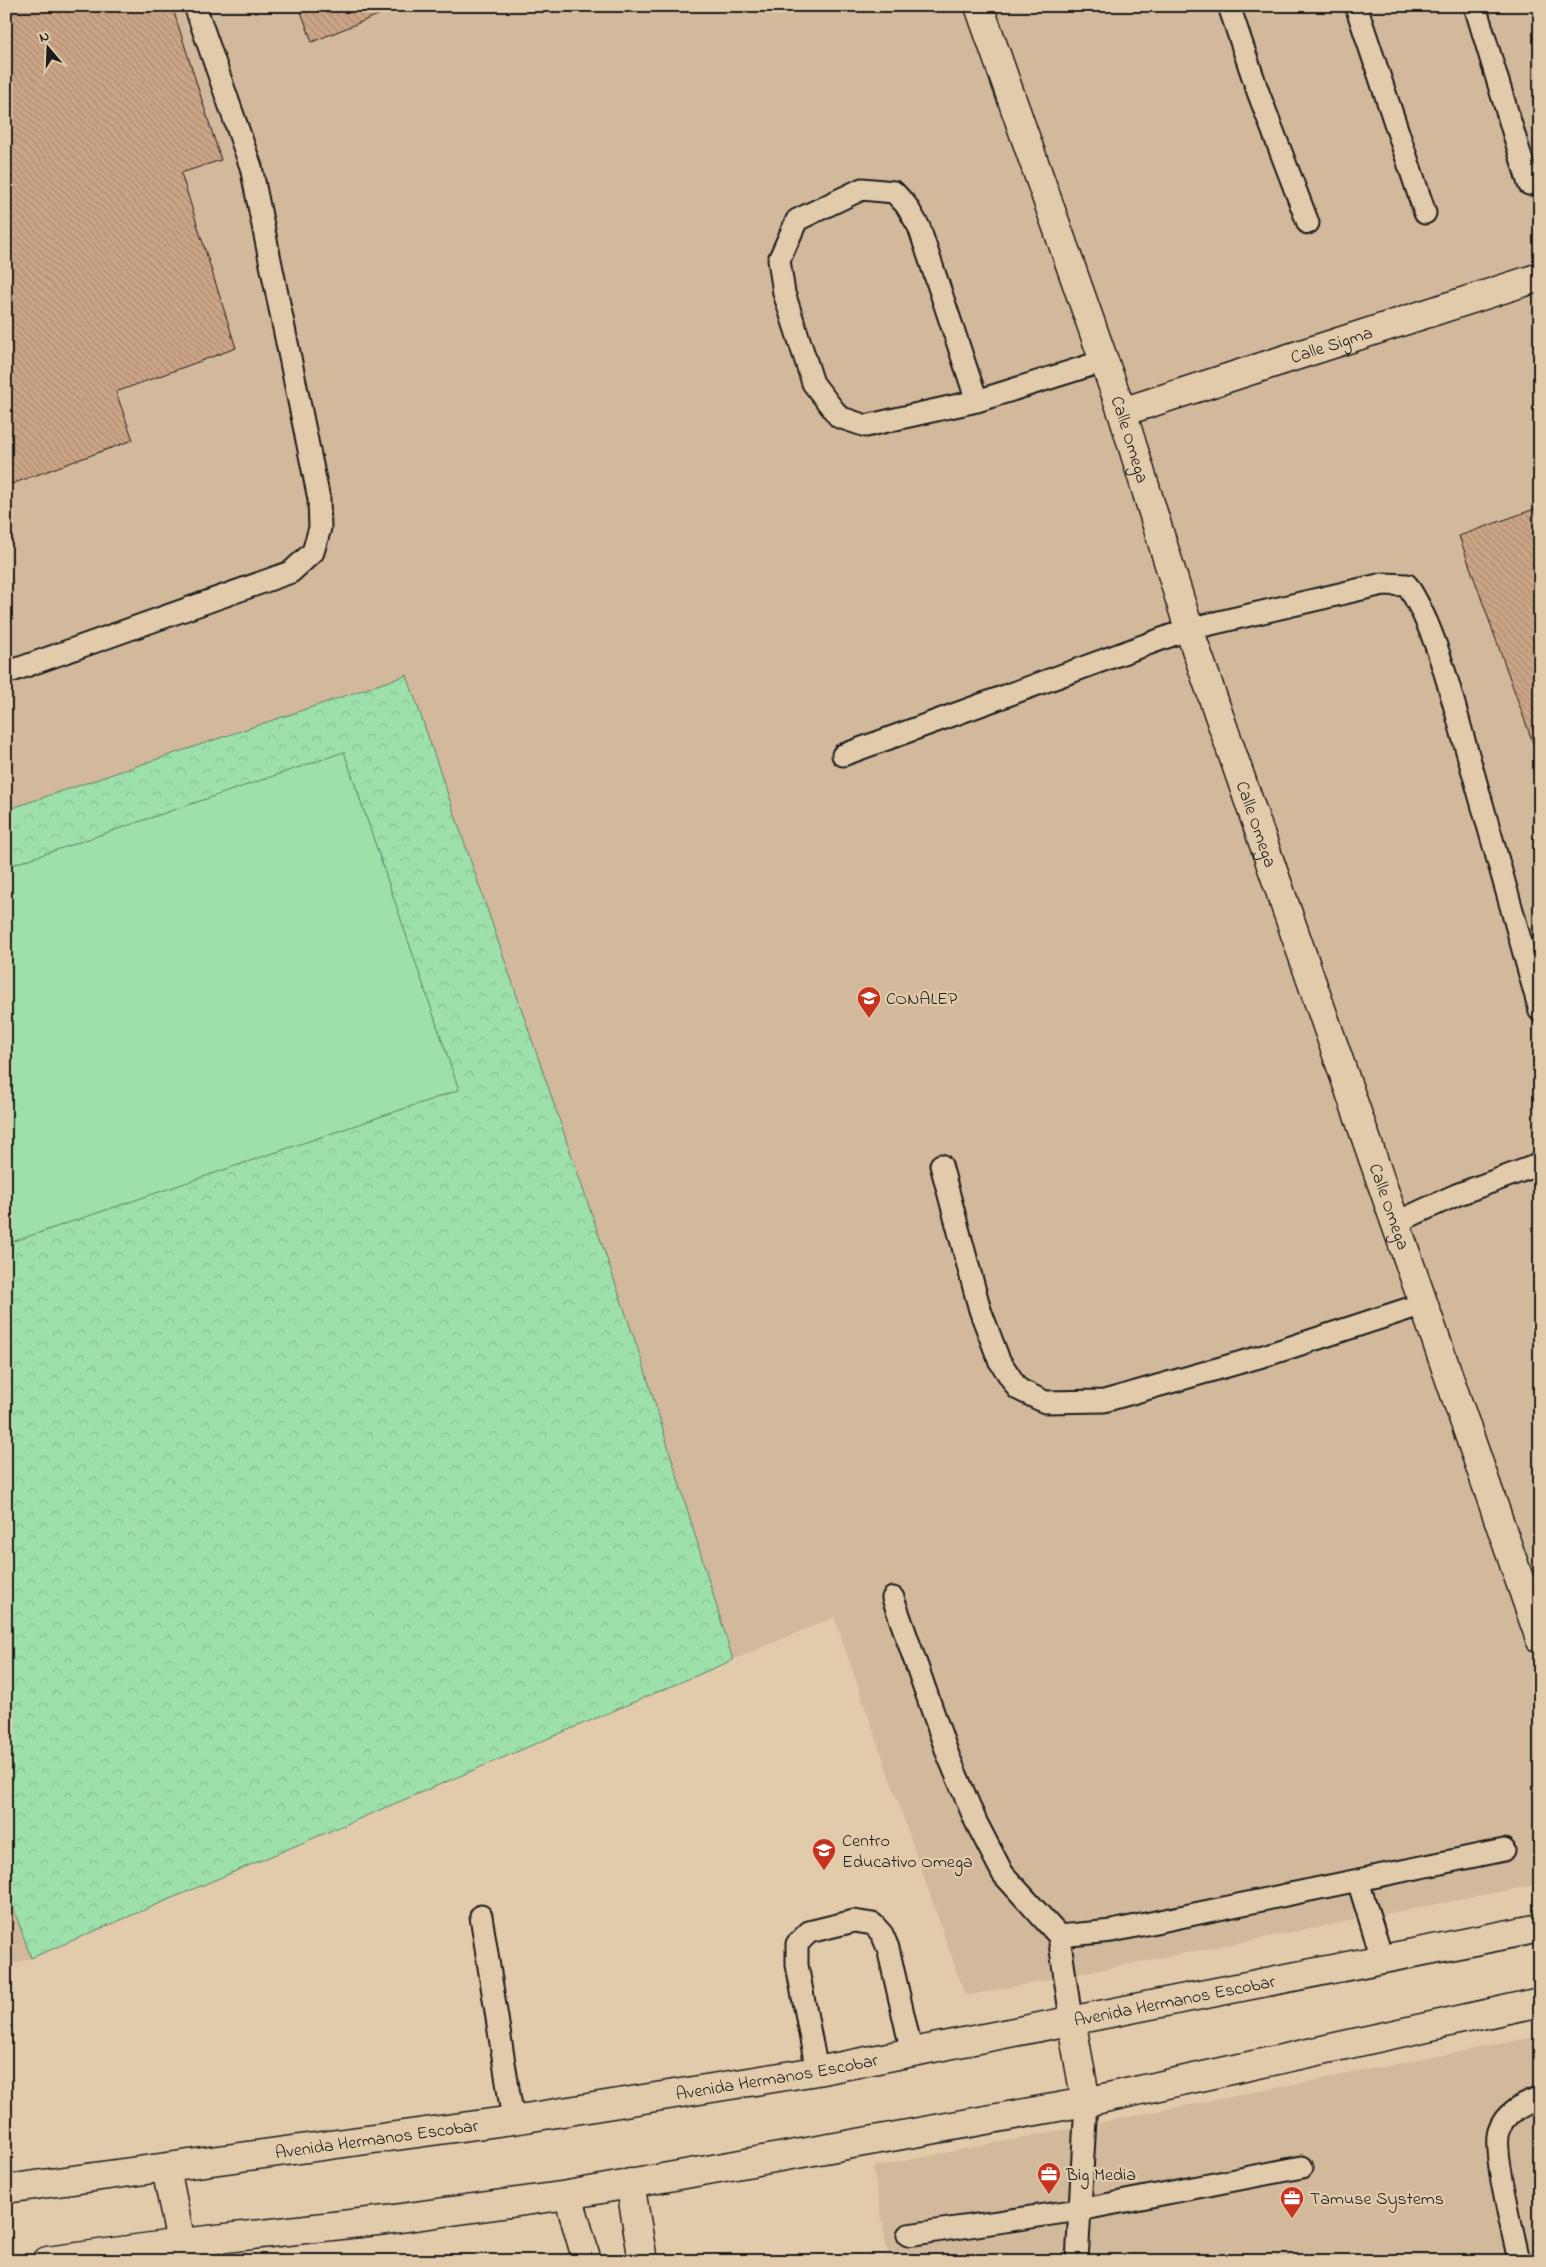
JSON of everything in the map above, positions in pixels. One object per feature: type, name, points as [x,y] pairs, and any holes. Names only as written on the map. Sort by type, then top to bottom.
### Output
[{"type":"main road","name":"Calle Omega","points":[[979,6],[1122,412],[1188,629],[1540,1640]]},
{"type":"main road","name":"Calle Sigma","points":[[1122,412],[1540,277]]},
{"type":"main road","name":"Avenida Hermanos Escobar","points":[[6,2189],[513,2120],[817,2071],[1071,2019],[1540,1928]]},
{"type":"main road","points":[[47,2261],[184,2252],[386,2220],[568,2195],[1086,2102],[1540,2002]]},
{"type":"main road","points":[[1071,2019],[1086,2102]]},
{"type":"main road","points":[[166,2168],[184,2252]]},
{"type":"main road","points":[[630,2183],[643,2261]]},
{"type":"main road","points":[[568,2195],[587,2261]]},
{"type":"lane","points":[[6,673],[291,572],[313,552],[320,528],[320,498],[251,167],[195,6]]},
{"type":"lane","points":[[1230,6],[1258,92],[1308,223]]},
{"type":"lane","points":[[1356,6],[1425,212]]},
{"type":"lane","points":[[1474,6],[1529,184]]},
{"type":"lane","points":[[977,401],[919,227],[906,205],[894,192],[862,189],[797,220],[779,260],[784,293],[813,383],[839,417],[866,426],[977,401],[1104,361]]},
{"type":"lane","points":[[844,755],[1188,629],[1383,584],[1406,585],[1418,602],[1433,640],[1470,759],[1540,1011]]},
{"type":"lane","points":[[1395,1223],[1456,1196],[1540,1164]]},
{"type":"lane","points":[[941,1165],[980,1310],[998,1360],[1018,1389],[1045,1402],[1104,1401],[1270,1354],[1423,1304]]},
{"type":"lane","points":[[893,1598],[948,1755],[976,1822],[1003,1874],[1059,1936],[1071,2019]]},
{"type":"lane","points":[[1059,1936],[1112,1930],[1504,1850]]},
{"type":"lane","points":[[1358,1880],[1382,1958]]},
{"type":"lane","points":[[481,1916],[513,2120]]},
{"type":"lane","points":[[817,2071],[797,1965],[797,1944],[809,1932],[854,1921],[873,1924],[882,1934],[888,1948],[912,2053]]},
{"type":"lane","points":[[1519,2261],[1498,2154],[1499,2130],[1515,2108],[1540,2098]]},
{"type":"lane","points":[[1077,2261],[1086,2102]]},
{"type":"lane","points":[[908,2235],[1079,2210],[1302,2167]]},
{"type":"shaded area","points":[[6,6],[1540,6],[1540,1884],[965,1996],[834,1617],[733,1660],[643,1364],[407,675],[6,810]]},
{"type":"shaded area","points":[[6,1888],[31,1958],[6,1966]]},
{"type":"shaded area","points":[[1540,2036],[1540,2261],[889,2261],[873,2167]]},
{"type":"green space","points":[[407,675],[643,1364],[733,1660],[31,1958],[6,1887],[6,810]]},
{"type":"green space","points":[[344,752],[459,1090],[6,1244],[6,867]]},
{"type":"building","points":[[6,6],[172,6],[221,160],[181,173],[236,348],[116,392],[133,440],[6,486]]},
{"type":"building","points":[[299,6],[400,6],[312,42]]},
{"type":"building","points":[[1540,507],[1540,763],[1459,536]]},
{"type":"place","name":"CONALEP","points":[[869,1019]]},
{"type":"place","name":"Centro Educativo Omega","points":[[824,1871]]},
{"type":"place","name":"Big Media","points":[[1049,2195]]},
{"type":"place","name":"Tamuse Systems","points":[[1292,2219]]}]
